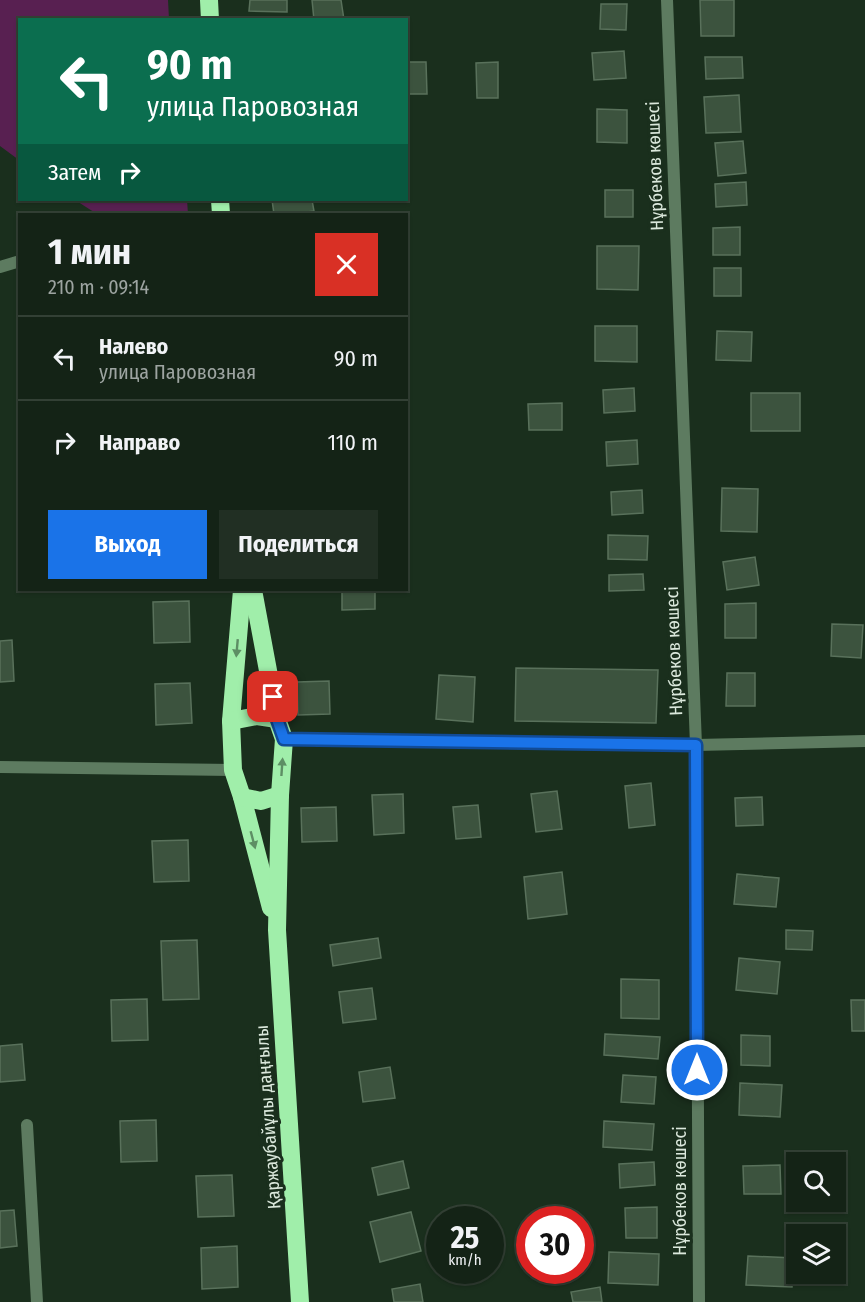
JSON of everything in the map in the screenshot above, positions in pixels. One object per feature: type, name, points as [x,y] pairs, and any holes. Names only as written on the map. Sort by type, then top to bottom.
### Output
[{"type":"highway","points":[[209,0],[210,18]]},
{"type":"highway","name":"Қаржаубайұлы даңғылы","points":[[242,591],[231,721],[233,770],[277,930]]},
{"type":"highway","name":"Қаржаубайұлы даңғылы","points":[[253,591],[277,719],[284,739],[280,795],[277,930],[300,1302]]},
{"type":"highway","points":[[231,721],[257,716],[277,719]]},
{"type":"highway","points":[[242,797],[261,801],[280,795]]},
{"type":"street","name":"Нұрбеков көшесі","points":[[667,0],[696,745],[699,1302]]},
{"type":"street","points":[[0,267],[18,262]]},
{"type":"street","points":[[284,739],[696,745],[865,741]]},
{"type":"street","points":[[0,767],[233,770]]},
{"type":"street","points":[[27,1125],[37,1302]]},
{"type":"shaded area","points":[[0,0],[168,0],[169,18],[18,18],[18,159],[0,146]]},
{"type":"shaded area","points":[[77,201],[187,201],[188,213],[95,213]]},
{"type":"building","points":[[250,0],[287,0],[287,12],[249,11]]},
{"type":"building","points":[[312,0],[341,0],[344,18],[314,18]]},
{"type":"building","points":[[700,0],[734,0],[734,36],[701,36]]},
{"type":"building","points":[[601,4],[627,4],[626,30],[600,29]]},
{"type":"building","points":[[624,51],[626,78],[594,80],[592,53]]},
{"type":"building","points":[[705,57],[742,57],[743,78],[706,79]]},
{"type":"building","points":[[408,62],[426,62],[427,94],[408,94]]},
{"type":"building","points":[[498,62],[498,98],[477,98],[476,63]]},
{"type":"building","points":[[739,95],[741,132],[706,133],[704,97]]},
{"type":"building","points":[[597,109],[627,110],[627,143],[597,142]]},
{"type":"building","points":[[743,141],[746,173],[718,176],[715,143]]},
{"type":"building","points":[[746,182],[747,205],[716,207],[715,184]]},
{"type":"building","points":[[605,190],[633,190],[633,217],[605,217]]},
{"type":"building","points":[[272,201],[312,201],[314,211],[300,213],[274,213]]},
{"type":"building","points":[[740,227],[740,255],[713,255],[713,228]]},
{"type":"building","points":[[597,246],[639,246],[638,290],[597,289]]},
{"type":"building","points":[[714,268],[741,268],[741,296],[714,296]]},
{"type":"building","points":[[595,326],[637,326],[637,362],[595,361]]},
{"type":"building","points":[[717,331],[752,332],[751,361],[716,360]]},
{"type":"building","points":[[634,388],[635,411],[604,413],[603,390]]},
{"type":"building","points":[[751,393],[800,393],[800,431],[751,431]]},
{"type":"building","points":[[562,403],[562,430],[529,430],[528,404]]},
{"type":"building","points":[[637,440],[638,464],[607,466],[606,442]]},
{"type":"building","points":[[722,488],[758,489],[757,532],[721,531]]},
{"type":"building","points":[[642,490],[643,513],[612,515],[611,492]]},
{"type":"building","points":[[608,535],[648,536],[647,560],[608,559]]},
{"type":"building","points":[[755,557],[759,585],[727,590],[723,562]]},
{"type":"building","points":[[643,574],[644,590],[609,591],[609,575]]},
{"type":"building","points":[[342,591],[375,591],[375,609],[342,610]]},
{"type":"building","points":[[189,601],[190,642],[154,643],[153,602]]},
{"type":"building","points":[[756,603],[756,638],[725,638],[725,604]]},
{"type":"building","points":[[832,624],[863,625],[861,658],[831,656]]},
{"type":"building","points":[[12,640],[14,681],[0,682],[0,641]]},
{"type":"building","points":[[516,668],[658,670],[656,723],[515,721]]},
{"type":"building","points":[[727,673],[755,673],[755,706],[726,706]]},
{"type":"building","points":[[439,675],[475,677],[473,722],[436,719]]},
{"type":"building","points":[[329,681],[330,714],[298,715],[297,682]]},
{"type":"building","points":[[190,683],[192,723],[156,725],[155,684]]},
{"type":"building","points":[[651,783],[655,825],[629,828],[625,786]]},
{"type":"building","points":[[557,791],[562,829],[536,832],[531,794]]},
{"type":"building","points":[[403,794],[404,833],[374,835],[372,795]]},
{"type":"building","points":[[762,797],[763,825],[736,826],[735,798]]},
{"type":"building","points":[[478,805],[481,837],[456,839],[453,807]]},
{"type":"building","points":[[336,807],[337,841],[302,842],[301,808]]},
{"type":"building","points":[[188,840],[189,881],[154,882],[152,841]]},
{"type":"building","points":[[562,872],[567,914],[528,919],[524,877]]},
{"type":"building","points":[[737,874],[779,878],[776,907],[734,904]]},
{"type":"building","points":[[786,930],[813,931],[812,950],[786,949]]},
{"type":"building","points":[[378,938],[381,958],[333,966],[330,945]]},
{"type":"building","points":[[197,940],[199,999],[163,1000],[161,941]]},
{"type":"building","points":[[739,958],[780,962],[777,994],[736,990]]},
{"type":"building","points":[[621,979],[659,980],[659,1019],[621,1018]]},
{"type":"building","points":[[372,988],[376,1019],[343,1023],[339,992]]},
{"type":"building","points":[[147,999],[148,1040],[112,1041],[111,1000]]},
{"type":"building","points":[[851,1000],[865,1000],[865,1031],[852,1031]]},
{"type":"building","points":[[605,1034],[660,1037],[658,1059],[604,1055]]},
{"type":"building","points":[[741,1035],[770,1036],[770,1066],[741,1065]]},
{"type":"building","points":[[22,1044],[25,1080],[0,1082],[0,1046]]},
{"type":"building","points":[[390,1067],[395,1098],[363,1102],[359,1072]]},
{"type":"building","points":[[623,1075],[656,1077],[654,1104],[621,1102]]},
{"type":"building","points":[[740,1083],[782,1085],[780,1117],[739,1115]]},
{"type":"building","points":[[156,1120],[157,1161],[121,1162],[120,1121]]},
{"type":"building","points":[[604,1121],[654,1124],[652,1150],[603,1147]]},
{"type":"building","points":[[403,1161],[409,1188],[378,1195],[372,1168]]},
{"type":"building","points":[[654,1162],[655,1185],[620,1188],[619,1164]]},
{"type":"building","points":[[780,1165],[781,1194],[744,1194],[743,1166]]},
{"type":"building","points":[[232,1175],[234,1216],[198,1217],[196,1176]]},
{"type":"building","points":[[657,1207],[657,1238],[626,1238],[625,1208]]},
{"type":"building","points":[[14,1210],[17,1246],[0,1248],[0,1211]]},
{"type":"building","points":[[411,1212],[421,1251],[380,1262],[370,1222]]},
{"type":"building","points":[[237,1246],[238,1287],[202,1289],[201,1248]]},
{"type":"building","points":[[609,1252],[659,1254],[658,1285],[608,1283]]},
{"type":"building","points":[[748,1256],[786,1258],[786,1284],[792,1284],[792,1287],[746,1285]]},
{"type":"building","points":[[420,1284],[423,1302],[394,1302],[392,1289]]},
{"type":"building","points":[[600,1287],[602,1302],[573,1302],[571,1292]]},
{"type":"route","points":[[273,697],[284,739],[696,745],[697,1070]]}]
